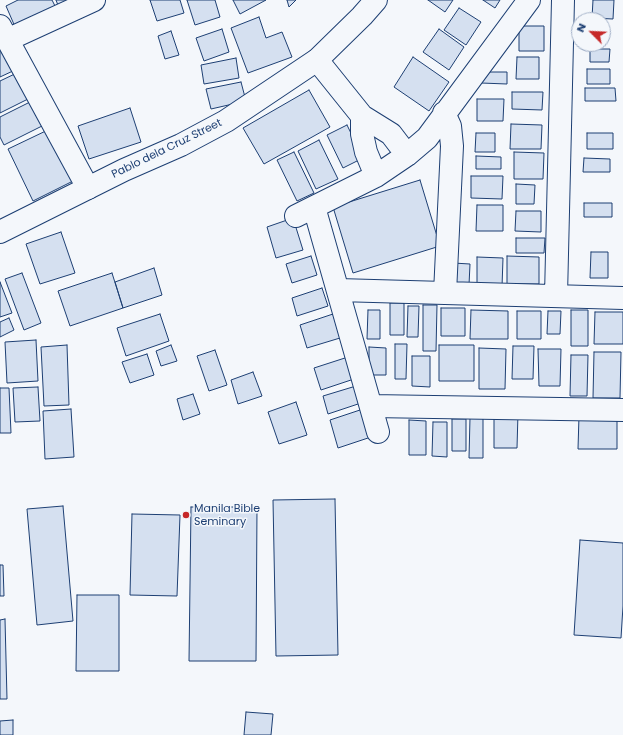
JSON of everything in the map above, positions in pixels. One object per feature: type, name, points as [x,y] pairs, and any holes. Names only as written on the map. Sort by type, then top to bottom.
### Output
[{"type":"street","points":[[88,188],[4,33],[94,0]]},
{"type":"street","name":"Pablo dela Cruz Street","points":[[0,232],[88,188],[181,145],[226,121],[317,60],[362,16],[376,0]]},
{"type":"street","points":[[378,432],[338,290],[305,212],[376,176],[407,155],[427,138],[528,0]]},
{"type":"street","points":[[556,296],[563,0]]},
{"type":"street","points":[[317,60],[362,116],[391,134],[407,155]]},
{"type":"street","points":[[444,113],[450,126],[452,146],[445,292]]},
{"type":"street","points":[[362,116],[362,134],[366,152],[376,176]]},
{"type":"street","points":[[338,290],[623,298]]},
{"type":"street","points":[[370,406],[623,410]]},
{"type":"building","points":[[18,0],[52,0],[57,10],[16,29],[6,6]]},
{"type":"building","points":[[56,0],[79,0],[59,8]]},
{"type":"building","points":[[150,0],[180,0],[184,13],[157,21]]},
{"type":"building","points":[[187,0],[215,0],[220,17],[195,25]]},
{"type":"building","points":[[233,0],[266,0],[240,14]]},
{"type":"building","points":[[287,0],[296,0],[289,7]]},
{"type":"building","points":[[428,0],[453,0],[445,12]]},
{"type":"building","points":[[483,0],[500,0],[495,8]]},
{"type":"building","points":[[593,0],[614,0],[613,19],[611,19],[611,12],[592,12]]},
{"type":"building","points":[[459,8],[481,22],[466,45],[444,30]]},
{"type":"building","points":[[259,17],[266,38],[282,32],[292,57],[248,73],[231,28]]},
{"type":"building","points":[[519,26],[544,26],[544,51],[519,51]]},
{"type":"building","points":[[222,29],[229,52],[204,61],[196,38]]},
{"type":"building","points":[[439,29],[464,47],[449,70],[423,52]]},
{"type":"building","points":[[171,31],[179,55],[165,59],[158,36]]},
{"type":"building","points":[[5,47],[15,70],[0,77],[0,50]]},
{"type":"building","points":[[590,52],[610,52],[609,62],[590,62]]},
{"type":"building","points":[[413,57],[449,82],[429,111],[394,87]]},
{"type":"building","points":[[517,57],[539,57],[539,79],[516,79]]},
{"type":"building","points":[[236,58],[239,78],[204,84],[201,65]]},
{"type":"building","points":[[587,69],[610,69],[610,84],[587,84]]},
{"type":"building","points":[[21,71],[34,96],[0,113],[0,81]]},
{"type":"building","points":[[482,72],[507,72],[507,84],[481,83]]},
{"type":"building","points":[[241,82],[246,101],[211,109],[206,89]]},
{"type":"building","points":[[585,88],[615,88],[616,101],[585,101]]},
{"type":"building","points":[[309,90],[330,127],[264,164],[243,128]]},
{"type":"building","points":[[512,92],[543,92],[542,110],[512,109]]},
{"type":"building","points":[[36,99],[48,123],[4,145],[0,137],[0,117]]},
{"type":"building","points":[[477,99],[504,99],[503,121],[477,121]]},
{"type":"building","points":[[130,108],[141,142],[89,159],[78,126]]},
{"type":"building","points":[[511,124],[542,125],[541,149],[510,149]]},
{"type":"building","points":[[347,125],[363,158],[343,168],[327,135]]},
{"type":"building","points":[[52,128],[77,179],[33,201],[8,149]]},
{"type":"building","points":[[476,133],[495,133],[495,152],[475,152]]},
{"type":"building","points":[[587,133],[613,133],[613,149],[587,149]]},
{"type":"building","points":[[319,140],[338,179],[316,189],[298,151]]},
{"type":"building","points":[[294,152],[314,193],[297,201],[277,160]]},
{"type":"building","points":[[514,152],[544,153],[543,179],[514,179]]},
{"type":"building","points":[[476,156],[501,157],[501,169],[476,169]]},
{"type":"building","points":[[584,158],[610,159],[610,172],[583,172]]},
{"type":"building","points":[[471,176],[503,176],[502,199],[471,198]]},
{"type":"building","points":[[420,180],[440,246],[353,273],[333,207]]},
{"type":"building","points":[[516,184],[535,185],[534,204],[516,204]]},
{"type":"building","points":[[584,203],[612,203],[612,217],[584,217]]},
{"type":"building","points":[[477,205],[503,205],[503,231],[476,231]]},
{"type":"building","points":[[516,211],[541,211],[541,232],[515,231]]},
{"type":"building","points":[[293,218],[303,250],[276,258],[267,227]]},
{"type":"building","points":[[61,232],[75,273],[40,284],[26,244]]},
{"type":"building","points":[[516,238],[545,238],[544,253],[516,253]]},
{"type":"building","points":[[591,252],[608,252],[608,278],[590,278]]},
{"type":"building","points":[[311,256],[317,275],[292,283],[286,264]]},
{"type":"building","points":[[507,256],[539,257],[539,284],[507,284]]},
{"type":"building","points":[[477,257],[503,258],[502,287],[477,286]]},
{"type":"building","points":[[453,263],[470,264],[469,285],[452,285]]},
{"type":"building","points":[[154,268],[162,295],[123,308],[115,282]]},
{"type":"building","points":[[22,273],[41,323],[24,330],[5,279]]},
{"type":"building","points":[[112,273],[123,308],[70,326],[58,291]]},
{"type":"building","points":[[0,282],[12,313],[0,317]]},
{"type":"building","points":[[322,288],[328,306],[297,316],[292,298]]},
{"type":"building","points":[[390,303],[404,303],[404,335],[390,335]]},
{"type":"building","points":[[423,305],[437,305],[436,351],[423,351]]},
{"type":"building","points":[[408,306],[419,306],[418,337],[407,337]]},
{"type":"building","points":[[441,308],[465,308],[465,336],[441,336]]},
{"type":"building","points":[[368,310],[380,310],[380,339],[367,339]]},
{"type":"building","points":[[471,310],[508,311],[508,339],[470,339]]},
{"type":"building","points":[[571,310],[588,310],[588,346],[571,346]]},
{"type":"building","points":[[517,311],[541,311],[541,339],[517,339]]},
{"type":"building","points":[[548,311],[561,311],[560,334],[547,334]]},
{"type":"building","points":[[595,312],[623,312],[623,344],[594,344]]},
{"type":"building","points":[[160,314],[169,341],[126,356],[117,328]]},
{"type":"building","points":[[333,314],[340,338],[307,348],[300,325]]},
{"type":"building","points":[[9,318],[14,330],[0,337],[0,322]]},
{"type":"building","points":[[36,340],[38,381],[7,383],[5,342]]},
{"type":"building","points":[[395,344],[407,344],[406,379],[395,379]]},
{"type":"building","points":[[67,345],[69,405],[44,406],[41,347]]},
{"type":"building","points":[[171,345],[177,361],[161,366],[156,351]]},
{"type":"building","points":[[439,345],[474,345],[474,381],[439,381]]},
{"type":"building","points":[[513,346],[534,346],[533,379],[512,379]]},
{"type":"building","points":[[369,347],[386,348],[386,375],[369,375]]},
{"type":"building","points":[[479,348],[506,349],[505,389],[479,389]]},
{"type":"building","points":[[538,349],[561,349],[560,386],[539,386]]},
{"type":"building","points":[[215,350],[227,385],[209,391],[197,356]]},
{"type":"building","points":[[594,352],[621,352],[620,398],[593,398]]},
{"type":"building","points":[[147,354],[154,375],[130,383],[122,362]]},
{"type":"building","points":[[571,355],[588,355],[587,396],[570,396]]},
{"type":"building","points":[[412,356],[430,356],[430,387],[412,386]]},
{"type":"building","points":[[348,357],[354,379],[321,390],[314,368]]},
{"type":"building","points":[[253,372],[262,396],[238,404],[231,380]]},
{"type":"building","points":[[356,386],[361,403],[328,414],[323,396]]},
{"type":"building","points":[[38,387],[40,421],[15,422],[13,388]]},
{"type":"building","points":[[0,388],[9,388],[11,433],[0,433]]},
{"type":"building","points":[[193,394],[200,414],[183,420],[177,399]]},
{"type":"building","points":[[296,402],[307,435],[279,444],[268,412]]},
{"type":"building","points":[[71,409],[74,457],[45,459],[43,411]]},
{"type":"building","points":[[363,409],[371,437],[338,448],[330,420]]},
{"type":"building","points":[[494,413],[518,413],[517,448],[494,448]]},
{"type":"building","points":[[579,416],[617,417],[617,449],[578,449]]},
{"type":"building","points":[[470,418],[483,418],[483,458],[469,458]]},
{"type":"building","points":[[452,419],[466,419],[466,451],[452,451]]},
{"type":"building","points":[[409,420],[426,421],[426,455],[409,455]]},
{"type":"building","points":[[433,422],[447,422],[447,457],[432,456]]},
{"type":"building","points":[[335,499],[338,655],[276,656],[273,500]]},
{"type":"building","points":[[63,506],[73,621],[37,625],[27,509]]},
{"type":"building","points":[[191,507],[257,507],[256,661],[189,661]]},
{"type":"building","points":[[132,514],[180,515],[177,596],[130,595]]},
{"type":"building","points":[[580,540],[623,543],[623,606],[621,638],[574,635]]},
{"type":"building","points":[[0,565],[3,565],[4,596],[0,596]]},
{"type":"building","points":[[77,595],[119,595],[119,671],[76,671]]},
{"type":"building","points":[[5,619],[7,699],[0,699],[0,620]]},
{"type":"building","points":[[246,712],[273,714],[271,735],[244,735]]},
{"type":"building","points":[[13,720],[13,735],[0,735],[0,721]]},
{"type":"place","name":"Manila Bible Seminary","points":[[186,515]]}]
